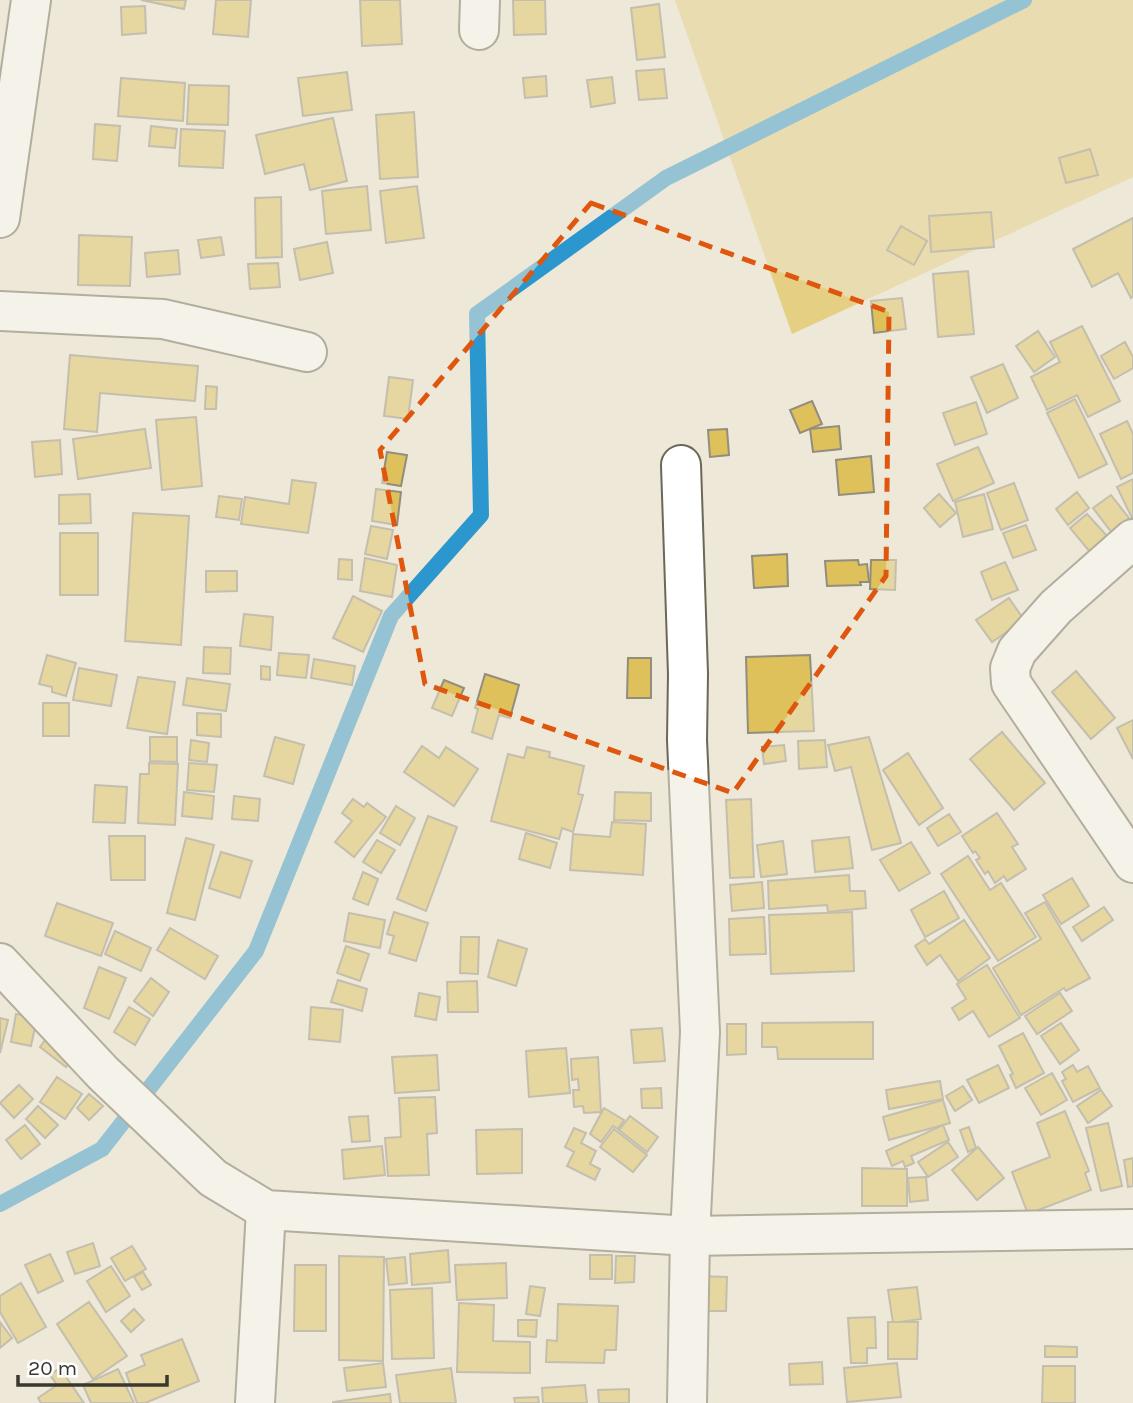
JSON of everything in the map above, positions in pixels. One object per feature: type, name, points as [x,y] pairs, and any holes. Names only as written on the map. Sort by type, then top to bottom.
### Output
[{"type":"street","points":[[0,218],[31,0]]},
{"type":"street","points":[[0,311],[163,319],[307,352]]},
{"type":"street","points":[[681,465],[688,674],[687,753],[700,1032],[690,1236],[687,1403]]},
{"type":"street","points":[[1133,539],[1056,607],[1017,651],[1010,668],[1011,683],[1133,863]]},
{"type":"street","points":[[0,963],[103,1073],[213,1178],[266,1210],[690,1236],[1133,1229]]},
{"type":"street","points":[[255,1403],[266,1210]]},
{"type":"highlighted area","points":[[591,203],[889,312],[886,576],[733,793],[425,684],[380,450]]},
{"type":"shaded area","points":[[675,0],[1133,0],[1133,177],[792,334]]},
{"type":"building","points":[[141,0],[186,0],[184,9]]},
{"type":"building","points":[[216,0],[251,0],[248,37],[213,34]]},
{"type":"building","points":[[360,0],[400,0],[402,44],[362,46]]},
{"type":"building","points":[[513,0],[545,0],[546,34],[514,35]]},
{"type":"building","points":[[659,4],[665,57],[637,60],[631,8]]},
{"type":"building","points":[[145,6],[146,33],[122,35],[121,7]]},
{"type":"building","points":[[664,69],[667,98],[639,100],[636,71]]},
{"type":"building","points":[[347,72],[352,110],[303,116],[298,78]]},
{"type":"building","points":[[546,76],[547,96],[525,98],[523,78]]},
{"type":"building","points":[[612,77],[615,103],[591,107],[587,80]]},
{"type":"building","points":[[121,78],[185,83],[183,121],[118,116]]},
{"type":"building","points":[[189,85],[229,86],[228,125],[187,124]]},
{"type":"building","points":[[414,112],[418,177],[380,179],[376,115]]},
{"type":"building","points":[[333,118],[347,181],[310,190],[304,164],[265,174],[256,135]]},
{"type":"building","points":[[95,124],[120,126],[117,161],[93,159]]},
{"type":"building","points":[[151,126],[177,129],[175,148],[149,146]]},
{"type":"building","points":[[181,129],[225,131],[223,168],[179,166]]},
{"type":"building","points":[[1090,149],[1098,175],[1066,183],[1059,158]]},
{"type":"building","points":[[367,186],[371,230],[326,234],[322,191]]},
{"type":"building","points":[[417,186],[424,238],[386,243],[380,191]]},
{"type":"building","points":[[281,197],[282,257],[256,258],[255,198]]},
{"type":"building","points":[[991,212],[994,247],[931,252],[929,216]]},
{"type":"building","points":[[1133,218],[1133,296],[1131,298],[1118,273],[1092,287],[1073,249]]},
{"type":"building","points":[[901,226],[927,241],[914,265],[887,250]]},
{"type":"building","points":[[79,235],[132,237],[130,286],[78,285]]},
{"type":"building","points":[[221,237],[224,255],[201,258],[198,240]]},
{"type":"building","points":[[327,242],[333,273],[300,280],[294,249]]},
{"type":"building","points":[[178,250],[180,274],[147,277],[145,253]]},
{"type":"building","points":[[278,263],[280,287],[250,289],[248,264]]},
{"type":"building","points":[[968,271],[974,334],[938,337],[933,274]]},
{"type":"building","points":[[902,298],[906,329],[874,333],[871,301]]},
{"type":"building","points":[[1082,326],[1120,401],[1088,417],[1077,395],[1047,410],[1031,377],[1060,362],[1050,342]]},
{"type":"building","points":[[1038,331],[1055,357],[1034,372],[1016,346]]},
{"type":"building","points":[[1125,342],[1133,357],[1133,368],[1114,379],[1101,356]]},
{"type":"building","points":[[70,355],[198,366],[195,401],[100,393],[97,432],[64,429]]},
{"type":"building","points":[[1003,364],[1018,398],[987,413],[971,377]]},
{"type":"building","points":[[389,377],[413,380],[408,419],[384,416]]},
{"type":"building","points":[[206,386],[217,387],[216,409],[205,409]]},
{"type":"building","points":[[1075,399],[1107,464],[1079,478],[1047,413]]},
{"type":"building","points":[[812,401],[822,424],[800,433],[790,410]]},
{"type":"building","points":[[976,402],[987,434],[955,445],[943,413]]},
{"type":"building","points":[[196,417],[202,486],[162,490],[156,420]]},
{"type":"building","points":[[1127,421],[1133,434],[1133,473],[1121,479],[1100,434]]},
{"type":"building","points":[[839,426],[841,449],[813,452],[810,429]]},
{"type":"building","points":[[145,429],[151,468],[78,479],[73,439]]},
{"type":"building","points":[[727,429],[729,455],[710,457],[708,430]]},
{"type":"building","points":[[60,440],[62,474],[35,477],[32,442]]},
{"type":"building","points":[[978,447],[994,483],[953,501],[937,464]]},
{"type":"building","points":[[387,452],[407,455],[401,486],[382,483]]},
{"type":"building","points":[[871,456],[874,492],[839,495],[836,460]]},
{"type":"building","points":[[1133,479],[1133,520],[1117,487]]},
{"type":"building","points":[[292,480],[316,483],[308,533],[241,524],[245,497],[289,504]]},
{"type":"building","points":[[1014,483],[1028,520],[1001,530],[987,493]]},
{"type":"building","points":[[376,489],[401,492],[397,525],[372,521]]},
{"type":"building","points":[[1077,492],[1089,508],[1068,525],[1056,509]]},
{"type":"building","points":[[90,494],[91,523],[59,524],[59,495]]},
{"type":"building","points":[[939,494],[956,513],[940,527],[924,508]]},
{"type":"building","points":[[984,494],[993,529],[963,537],[955,502]]},
{"type":"building","points":[[1111,495],[1129,518],[1112,533],[1093,508]]},
{"type":"building","points":[[219,496],[242,499],[239,520],[216,517]]},
{"type":"building","points":[[133,513],[189,516],[181,645],[125,641]]},
{"type":"building","points":[[1087,514],[1108,537],[1090,552],[1070,528]]},
{"type":"building","points":[[1026,525],[1036,550],[1013,558],[1003,533]]},
{"type":"building","points":[[371,526],[393,530],[387,559],[365,554]]},
{"type":"building","points":[[60,533],[98,533],[98,595],[60,595]]},
{"type":"building","points":[[787,554],[788,586],[754,588],[752,556]]},
{"type":"building","points":[[365,558],[397,565],[392,597],[360,591]]},
{"type":"building","points":[[339,559],[352,560],[352,580],[338,579]]},
{"type":"building","points":[[858,560],[859,565],[867,564],[869,582],[860,582],[861,585],[827,586],[825,561]]},
{"type":"building","points":[[871,560],[896,560],[895,590],[870,589]]},
{"type":"building","points":[[1005,562],[1018,590],[992,600],[981,572]]},
{"type":"building","points":[[206,571],[237,571],[237,591],[206,592]]},
{"type":"building","points":[[353,596],[382,611],[363,652],[333,638]]},
{"type":"building","points":[[1009,598],[1024,620],[992,642],[976,620]]},
{"type":"building","points":[[244,614],[273,617],[271,650],[240,646]]},
{"type":"building","points":[[204,647],[231,648],[230,674],[203,673]]},
{"type":"building","points":[[279,653],[309,655],[306,678],[277,675]]},
{"type":"building","points":[[47,655],[76,663],[66,696],[52,692],[52,687],[39,684]]},
{"type":"building","points":[[810,655],[814,731],[748,733],[746,657]]},
{"type":"building","points":[[628,658],[651,658],[651,698],[627,698]]},
{"type":"building","points":[[314,659],[355,666],[352,685],[311,678]]},
{"type":"building","points":[[261,666],[270,667],[270,680],[261,679]]},
{"type":"building","points":[[79,668],[117,675],[111,706],[73,700]]},
{"type":"building","points":[[1076,671],[1115,718],[1091,739],[1052,692]]},
{"type":"building","points":[[485,674],[519,685],[510,718],[499,715],[492,739],[472,732],[478,709],[475,708]]},
{"type":"building","points":[[138,677],[175,682],[167,734],[127,728]]},
{"type":"building","points":[[187,678],[230,684],[226,711],[183,705]]},
{"type":"building","points":[[444,680],[464,688],[452,716],[432,708]]},
{"type":"building","points":[[43,703],[69,703],[69,736],[43,736]]},
{"type":"building","points":[[197,713],[221,714],[221,737],[197,735]]},
{"type":"building","points":[[1133,720],[1133,759],[1117,728]]},
{"type":"building","points":[[1002,732],[1045,783],[1014,810],[970,759]]},
{"type":"building","points":[[150,737],[177,737],[177,762],[150,761]]},
{"type":"building","points":[[275,737],[304,745],[293,784],[264,776]]},
{"type":"building","points":[[869,737],[901,843],[872,850],[851,767],[835,771],[828,745]]},
{"type":"building","points":[[191,740],[209,743],[207,762],[189,760]]},
{"type":"building","points":[[825,740],[827,767],[799,769],[798,741]]},
{"type":"building","points":[[784,745],[786,761],[764,764],[762,747]]},
{"type":"building","points":[[422,746],[439,758],[446,747],[478,769],[454,806],[404,772]]},
{"type":"building","points":[[527,747],[550,752],[549,757],[584,766],[578,794],[583,795],[573,832],[562,828],[559,839],[491,821],[508,754],[524,758]]},
{"type":"building","points":[[908,753],[943,808],[919,825],[883,770]]},
{"type":"building","points":[[149,763],[178,764],[175,825],[138,823],[140,774],[149,774]]},
{"type":"building","points":[[189,763],[217,765],[214,792],[187,790]]},
{"type":"building","points":[[95,785],[127,787],[125,823],[93,822]]},
{"type":"building","points":[[184,792],[214,796],[212,819],[182,816]]},
{"type":"building","points":[[615,792],[651,793],[651,821],[614,820]]},
{"type":"building","points":[[234,796],[260,799],[258,821],[232,819]]},
{"type":"building","points":[[353,799],[364,807],[367,803],[386,817],[354,857],[335,842],[352,821],[342,813]]},
{"type":"building","points":[[751,799],[754,877],[730,878],[726,800]]},
{"type":"building","points":[[396,806],[415,818],[400,845],[380,833]]},
{"type":"building","points":[[997,813],[1018,844],[1012,847],[1026,869],[1007,881],[1004,876],[995,883],[988,871],[985,874],[976,860],[980,858],[975,851],[973,853],[962,836]]},
{"type":"building","points":[[949,814],[961,832],[938,846],[927,828]]},
{"type":"building","points":[[428,816],[457,827],[426,911],[397,899]]},
{"type":"building","points":[[612,822],[646,824],[643,875],[570,870],[573,834],[610,837]]},
{"type":"building","points":[[526,833],[557,843],[550,868],[519,859]]},
{"type":"building","points":[[109,836],[145,836],[145,880],[111,880]]},
{"type":"building","points":[[849,837],[853,868],[815,872],[812,841]]},
{"type":"building","points":[[186,838],[214,845],[195,920],[167,913]]},
{"type":"building","points":[[377,840],[395,850],[381,873],[363,862]]},
{"type":"building","points":[[783,841],[787,874],[761,877],[757,845]]},
{"type":"building","points":[[911,842],[930,873],[899,891],[880,860]]},
{"type":"building","points":[[221,852],[252,861],[240,898],[209,888]]},
{"type":"building","points":[[968,856],[990,890],[1001,883],[1036,937],[998,961],[941,874]]},
{"type":"building","points":[[363,872],[378,879],[368,905],[353,899]]},
{"type":"building","points":[[849,875],[850,891],[865,891],[866,908],[828,912],[827,905],[769,909],[768,881]]},
{"type":"building","points":[[1072,878],[1089,906],[1061,924],[1043,895]]},
{"type":"building","points":[[762,882],[764,908],[732,911],[730,885]]},
{"type":"building","points":[[944,891],[959,918],[925,937],[911,910]]},
{"type":"building","points":[[1045,902],[1090,978],[1066,991],[1064,988],[1021,1015],[993,968],[1041,939],[1025,913]]},
{"type":"building","points":[[57,903],[113,923],[101,956],[45,936]]},
{"type":"building","points":[[1104,907],[1113,920],[1082,941],[1073,927]]},
{"type":"building","points":[[394,912],[428,923],[416,961],[389,953],[394,936],[387,934]]},
{"type":"building","points":[[852,912],[854,971],[771,974],[769,915]]},
{"type":"building","points":[[349,913],[385,920],[380,948],[344,941]]},
{"type":"building","points":[[764,917],[766,954],[730,955],[729,919]]},
{"type":"building","points":[[964,920],[990,958],[958,981],[940,955],[927,965],[915,946],[925,939],[929,944]]},
{"type":"building","points":[[170,928],[218,956],[205,979],[157,950]]},
{"type":"building","points":[[115,931],[151,948],[141,971],[105,954]]},
{"type":"building","points":[[461,937],[479,937],[478,974],[460,973]]},
{"type":"building","points":[[498,940],[527,949],[516,986],[488,977]]},
{"type":"building","points":[[346,946],[369,954],[360,981],[337,973]]},
{"type":"building","points":[[987,965],[1020,1018],[989,1037],[973,1011],[959,1020],[952,1008],[966,999],[957,984]]},
{"type":"building","points":[[99,967],[126,978],[109,1019],[84,1008]]},
{"type":"building","points":[[151,978],[169,992],[153,1016],[134,1001]]},
{"type":"building","points":[[338,980],[367,989],[362,1011],[331,1002]]},
{"type":"building","points":[[477,981],[478,1012],[448,1012],[447,982]]},
{"type":"building","points":[[419,993],[440,997],[436,1020],[415,1016]]},
{"type":"building","points":[[1060,993],[1072,1011],[1037,1034],[1025,1016]]},
{"type":"building","points":[[129,1007],[150,1019],[135,1045],[114,1032]]},
{"type":"building","points":[[311,1007],[343,1010],[340,1042],[309,1039]]},
{"type":"building","points":[[16,1014],[37,1018],[31,1046],[11,1042]]},
{"type":"building","points":[[0,1018],[8,1020],[0,1053]]},
{"type":"building","points":[[873,1022],[873,1059],[778,1059],[777,1047],[762,1047],[762,1023]]},
{"type":"building","points":[[1061,1023],[1079,1050],[1060,1064],[1041,1036]]},
{"type":"building","points":[[727,1024],[746,1024],[746,1054],[727,1055]]},
{"type":"building","points":[[662,1028],[665,1061],[634,1063],[631,1030]]},
{"type":"building","points":[[50,1033],[77,1053],[66,1067],[40,1047]]},
{"type":"building","points":[[1023,1033],[1044,1073],[1016,1088],[1010,1075],[1013,1074],[999,1046]]},
{"type":"building","points":[[566,1048],[570,1093],[529,1097],[526,1051]]},
{"type":"building","points":[[437,1055],[439,1090],[395,1093],[392,1057]]},
{"type":"building","points":[[598,1057],[601,1112],[584,1113],[583,1106],[574,1107],[573,1090],[579,1090],[578,1079],[572,1080],[571,1059]]},
{"type":"building","points":[[998,1065],[1009,1088],[979,1103],[967,1080]]},
{"type":"building","points":[[1073,1065],[1077,1072],[1088,1066],[1100,1088],[1073,1102],[1062,1081],[1066,1079],[1062,1072]]},
{"type":"building","points":[[1052,1073],[1067,1100],[1041,1115],[1025,1088]]},
{"type":"building","points":[[57,1077],[82,1094],[65,1119],[40,1102]]},
{"type":"building","points":[[940,1081],[943,1099],[889,1109],[886,1090]]},
{"type":"building","points":[[19,1085],[33,1099],[14,1118],[0,1103]]},
{"type":"building","points":[[963,1086],[972,1100],[955,1111],[946,1096]]},
{"type":"building","points":[[661,1088],[662,1108],[642,1108],[641,1089]]},
{"type":"building","points":[[1101,1090],[1112,1106],[1088,1123],[1077,1106]]},
{"type":"building","points":[[89,1094],[103,1106],[89,1120],[77,1108]]},
{"type":"building","points":[[435,1097],[437,1133],[427,1134],[429,1175],[388,1176],[385,1138],[401,1137],[399,1098]]},
{"type":"building","points":[[943,1100],[950,1123],[889,1140],[883,1117]]},
{"type":"building","points":[[38,1106],[58,1125],[45,1138],[26,1119]]},
{"type":"building","points":[[604,1108],[624,1120],[618,1129],[613,1126],[601,1142],[590,1134]]},
{"type":"building","points":[[1065,1111],[1089,1171],[1085,1173],[1091,1190],[1028,1214],[1012,1172],[1050,1157],[1037,1123]]},
{"type":"building","points":[[368,1116],[370,1141],[352,1142],[349,1117]]},
{"type":"building","points":[[630,1116],[658,1137],[647,1152],[619,1130]]},
{"type":"building","points":[[1108,1123],[1122,1186],[1101,1191],[1086,1128]]},
{"type":"building","points":[[25,1125],[40,1144],[21,1159],[6,1140]]},
{"type":"building","points":[[943,1125],[949,1140],[911,1156],[914,1163],[905,1167],[903,1161],[892,1166],[886,1151]]},
{"type":"building","points":[[969,1127],[976,1148],[968,1152],[960,1130]]},
{"type":"building","points":[[574,1128],[586,1133],[581,1143],[596,1151],[590,1164],[600,1169],[595,1180],[567,1166],[574,1152],[565,1147]]},
{"type":"building","points":[[522,1129],[522,1173],[477,1174],[476,1130]]},
{"type":"building","points":[[614,1129],[647,1155],[633,1172],[600,1147]]},
{"type":"building","points":[[948,1142],[958,1157],[928,1177],[918,1162]]},
{"type":"building","points":[[382,1146],[385,1175],[344,1179],[342,1150]]},
{"type":"building","points":[[978,1147],[1004,1178],[977,1200],[952,1170]]},
{"type":"building","points":[[1133,1158],[1133,1186],[1128,1187],[1124,1160]]},
{"type":"building","points":[[862,1168],[907,1169],[907,1206],[862,1206]]},
{"type":"building","points":[[926,1177],[928,1200],[910,1202],[908,1178]]},
{"type":"building","points":[[93,1243],[100,1266],[75,1274],[67,1252]]},
{"type":"building","points":[[132,1246],[146,1269],[125,1281],[111,1258]]},
{"type":"building","points":[[448,1250],[450,1282],[412,1285],[410,1254]]},
{"type":"building","points":[[50,1254],[63,1281],[38,1293],[25,1265]]},
{"type":"building","points":[[590,1255],[612,1255],[612,1279],[590,1279]]},
{"type":"building","points":[[339,1256],[384,1257],[383,1361],[339,1360]]},
{"type":"building","points":[[616,1256],[635,1256],[634,1282],[615,1283]]},
{"type":"building","points":[[405,1257],[407,1283],[389,1285],[386,1259]]},
{"type":"building","points":[[506,1263],[507,1298],[457,1300],[455,1265]]},
{"type":"building","points":[[295,1265],[326,1265],[326,1331],[294,1331]]},
{"type":"building","points":[[111,1266],[130,1296],[106,1312],[87,1281]]},
{"type":"building","points":[[143,1272],[151,1285],[142,1290],[134,1277]]},
{"type":"building","points":[[695,1276],[727,1277],[726,1311],[701,1311]]},
{"type":"building","points":[[21,1283],[46,1327],[18,1343],[0,1312],[0,1296]]},
{"type":"building","points":[[530,1286],[545,1288],[540,1316],[526,1314]]},
{"type":"building","points":[[917,1287],[921,1319],[893,1323],[888,1290]]},
{"type":"building","points":[[432,1288],[434,1358],[392,1359],[390,1290]]},
{"type":"building","points":[[89,1302],[127,1356],[93,1379],[57,1324]]},
{"type":"building","points":[[459,1303],[494,1305],[493,1341],[530,1342],[530,1373],[457,1372]]},
{"type":"building","points":[[558,1304],[618,1306],[616,1350],[605,1350],[604,1363],[546,1362],[547,1340],[557,1341]]},
{"type":"building","points":[[134,1309],[144,1320],[131,1332],[121,1321]]},
{"type":"building","points":[[875,1317],[876,1348],[867,1348],[867,1363],[851,1363],[848,1318]]},
{"type":"building","points":[[518,1320],[537,1320],[536,1337],[518,1336]]},
{"type":"building","points":[[0,1322],[12,1338],[0,1348]]},
{"type":"building","points":[[888,1322],[918,1322],[917,1359],[888,1359]]},
{"type":"building","points":[[182,1339],[199,1381],[145,1403],[137,1403],[126,1373],[145,1365],[141,1355]]},
{"type":"building","points":[[1045,1346],[1077,1347],[1077,1357],[1045,1357]]},
{"type":"building","points":[[822,1362],[823,1384],[790,1385],[789,1364]]},
{"type":"building","points":[[383,1363],[386,1387],[347,1391],[344,1368]]},
{"type":"building","points":[[897,1363],[901,1397],[847,1402],[844,1368]]},
{"type":"building","points":[[1043,1366],[1075,1366],[1075,1403],[1042,1403]]},
{"type":"building","points":[[60,1368],[84,1403],[41,1403],[38,1398],[57,1385],[50,1375]]},
{"type":"building","points":[[451,1368],[456,1403],[400,1403],[396,1375]]},
{"type":"building","points":[[118,1369],[134,1403],[91,1403],[83,1385]]},
{"type":"building","points":[[585,1385],[587,1403],[543,1403],[542,1388]]},
{"type":"building","points":[[629,1389],[629,1403],[599,1403],[598,1390]]},
{"type":"building","points":[[390,1394],[391,1403],[333,1403],[333,1402]]},
{"type":"building","points":[[538,1397],[539,1403],[515,1403],[514,1398]]},
{"type":"waterway","points":[[0,1204],[102,1149],[256,951],[391,616],[481,515],[477,314],[666,178],[1024,0]]}]
